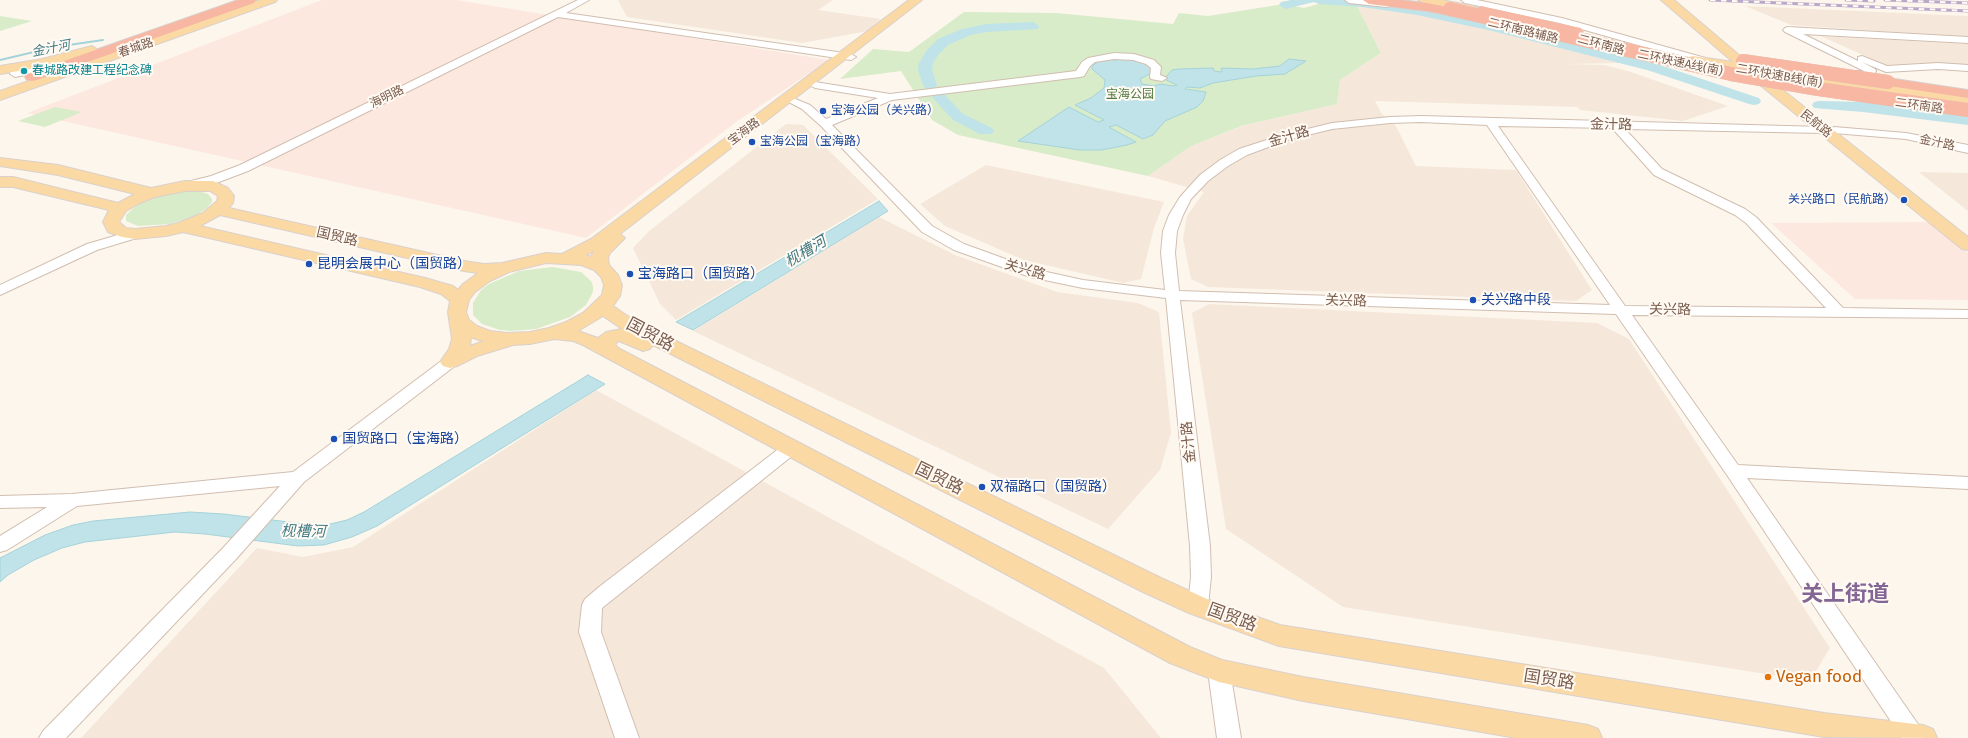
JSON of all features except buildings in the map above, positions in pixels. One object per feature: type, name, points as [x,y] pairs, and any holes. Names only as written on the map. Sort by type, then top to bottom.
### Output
[{"type":"highway","points":[[1369,0],[1455,12],[1644,60],[1729,79],[1818,94],[1968,110]]},
{"type":"highway","name":"二环快速A线(南)","points":[[1395,0],[1451,4],[1650,56],[1731,74],[1833,91],[1968,110]]},
{"type":"highway","name":"二环快速B线(南)","points":[[1427,0],[1466,4],[1655,52],[1732,68],[1968,110]]},
{"type":"highway","points":[[79,67],[122,50],[260,1]]},
{"type":"highway","points":[[32,77],[260,1]]},
{"type":"highway","points":[[1451,4],[1542,34]]},
{"type":"highway","points":[[1451,4],[1486,6],[1695,53],[1968,95]]},
{"type":"highway","points":[[1466,4],[1644,47],[1707,60],[1968,95]]},
{"type":"main road","name":"春城路","points":[[0,88],[136,36],[236,0]]},
{"type":"main road","name":"宝海路","points":[[600,266],[599,258],[610,244],[916,0]]},
{"type":"main road","name":"宝海路","points":[[567,258],[597,243],[791,100],[815,85],[847,56],[925,0]]},
{"type":"main road","name":"二环南路","points":[[1400,0],[1484,15],[1676,64],[1760,73],[1968,110]]},
{"type":"main road","name":"二环南路","points":[[1424,0],[1488,12],[1659,53],[1760,73],[1968,110]]},
{"type":"main road","name":"民航路","points":[[1667,0],[1725,50],[1760,73]]},
{"type":"main road","name":"民航路","points":[[1676,0],[1760,73],[1968,245]]},
{"type":"main road","points":[[0,103],[218,24],[260,1]]},
{"type":"main road","points":[[0,70],[71,56],[136,36]]},
{"type":"main road","points":[[0,96],[79,67]]},
{"type":"main road","points":[[0,103],[54,80],[79,67]]},
{"type":"main road","points":[[0,79],[2,82],[0,85]]},
{"type":"main road","name":"民航路","points":[[1829,130],[1968,235]]},
{"type":"main road","points":[[3,169],[58,170],[151,193]]},
{"type":"main road","points":[[3,169],[120,208]]},
{"type":"main road","points":[[185,186],[213,186],[224,193],[226,196],[225,203],[218,210],[209,216],[183,227],[166,231],[135,234],[122,232],[114,228],[111,222],[113,216],[120,208],[151,193],[185,186]]},
{"type":"main road","name":"国贸路","points":[[218,210],[464,266],[484,269],[503,268]]},
{"type":"main road","name":"国贸路","points":[[183,227],[425,283],[447,290],[460,300]]},
{"type":"main road","points":[[450,362],[459,349],[462,339],[457,312],[460,300],[469,288],[503,268],[539,259],[567,258],[583,260],[600,266],[609,274],[613,284],[611,296],[602,307],[590,317],[573,326],[554,333],[530,338],[515,339],[486,336],[470,330],[460,322]]},
{"type":"main road","name":"国贸路","points":[[602,307],[628,325],[1152,585],[1198,606],[1279,635],[1824,725],[1919,738]]},
{"type":"main road","points":[[554,333],[576,336],[610,352],[1180,655],[1219,671],[1303,689],[1588,738]]},
{"type":"main road","points":[[610,352],[604,342],[609,337],[618,335],[625,336],[645,346],[671,346]]},
{"type":"main road","points":[[450,362],[470,352],[515,339]]},
{"type":"street","name":"海明路","points":[[224,193],[233,182],[251,170],[560,15],[585,0]]},
{"type":"street","name":"海明路","points":[[185,186],[215,179],[244,168],[593,0]]},
{"type":"street","name":"二环南路辅路","points":[[1349,0],[1444,12],[1633,58],[1760,73]]},
{"type":"street","name":"二环南路辅路","points":[[1466,4],[1568,23],[1685,56],[1760,73]]},
{"type":"street","points":[[560,15],[847,56]]},
{"type":"street","points":[[1968,40],[1788,30],[1871,71],[1938,66],[1968,68]]},
{"type":"street","points":[[1886,69],[1872,64],[1821,37],[1968,47]]},
{"type":"street","points":[[825,124],[890,97],[1080,74],[1086,64],[1092,60],[1114,56],[1134,57],[1150,62],[1156,67],[1155,77],[1162,78]]},
{"type":"street","points":[[1760,73],[1869,76],[1871,71]]},
{"type":"street","points":[[815,85],[890,97]]},
{"type":"street","name":"关兴路","points":[[791,100],[806,108],[825,124],[894,198],[928,229],[959,247],[1030,273],[1083,284],[1173,295],[1621,310],[1968,314]]},
{"type":"street","name":"金汁路","points":[[1198,606],[1201,577],[1200,546],[1168,253],[1170,231],[1186,197],[1204,178],[1224,163],[1244,152],[1308,131],[1362,122],[1421,119],[1829,130],[1906,136],[1968,149]]},
{"type":"street","points":[[1490,122],[1919,738]]},
{"type":"street","points":[[1615,125],[1658,172],[1740,212],[1751,220],[1838,312]]},
{"type":"street","points":[[92,247],[114,228]]},
{"type":"street","points":[[0,292],[92,247],[135,234]]},
{"type":"street","points":[[51,738],[230,552],[298,478],[450,362]]},
{"type":"street","points":[[626,738],[590,632],[592,605],[606,592],[791,448]]},
{"type":"street","points":[[1733,471],[1968,483]]},
{"type":"street","points":[[0,502],[72,500],[298,478]]},
{"type":"street","points":[[0,544],[72,500]]},
{"type":"street","points":[[1219,671],[1229,738]]},
{"type":"shaded area","points":[[322,0],[456,0],[829,60],[736,122],[586,238],[27,113]]},
{"type":"shaded area","points":[[618,0],[833,0],[818,10],[881,19],[868,31],[802,43],[627,17]]},
{"type":"shaded area","points":[[1357,6],[1440,18],[1621,63],[1565,64],[1604,65],[1628,71],[1728,106],[1683,121],[1580,110],[1577,107],[1375,101],[1381,113],[1396,126],[1416,166],[1516,170],[1592,290],[1576,301],[1208,287],[1191,279],[1183,239],[1187,216],[1204,192],[1148,176],[1191,146],[1242,126],[1337,104],[1340,80],[1381,53]]},
{"type":"shaded area","points":[[1745,6],[1968,16],[1968,37],[1791,25]]},
{"type":"shaded area","points":[[1820,36],[1968,44],[1968,65],[1929,63],[1888,66]]},
{"type":"shaded area","points":[[786,124],[803,125],[878,199],[676,320],[660,304],[633,248],[649,231]]},
{"type":"shaded area","points":[[986,165],[1164,202],[1154,228],[1141,279],[1123,283],[1024,260],[945,226],[920,204]]},
{"type":"shaded area","points":[[1919,172],[1968,173],[1968,211]]},
{"type":"shaded area","points":[[879,217],[955,255],[1057,292],[1138,303],[1159,312],[1171,433],[1160,470],[1108,529],[693,331]]},
{"type":"shaded area","points":[[1931,222],[1968,253],[1968,300],[1855,299],[1771,223]]},
{"type":"shaded area","points":[[1209,304],[1597,323],[1629,339],[1830,648],[1810,681],[1343,607],[1226,529],[1192,313]]},
{"type":"shaded area","points":[[596,390],[1104,668],[1161,738],[81,738],[257,548],[303,557],[353,547]]},
{"type":"green space","name":"宝海公园","points":[[1322,3],[1357,6],[1381,53],[1340,80],[1337,104],[1241,126],[1191,146],[1148,176],[958,135],[932,120],[901,71],[840,79],[873,49],[909,52],[964,12],[1056,13],[1173,24],[1179,13],[1208,16],[1284,4],[1304,8]]},
{"type":"green space","points":[[0,16],[32,21],[0,31]]},
{"type":"green space","points":[[55,107],[82,112],[45,127],[18,121]]},
{"type":"green space","points":[[185,190],[199,191],[208,194],[212,199],[212,202],[206,209],[195,216],[170,224],[138,226],[126,221],[126,215],[138,204],[152,198]]},
{"type":"green space","points":[[553,267],[581,272],[591,281],[593,286],[593,292],[586,305],[570,317],[536,329],[511,331],[500,330],[482,324],[473,315],[473,303],[481,290],[489,284],[519,271]]},
{"type":"water","points":[[1121,57],[1148,63],[1153,72],[1140,79],[1142,84],[1154,86],[1160,84],[1177,85],[1164,79],[1172,70],[1213,68],[1214,71],[1222,72],[1221,68],[1253,69],[1280,66],[1289,59],[1306,61],[1285,74],[1256,76],[1213,83],[1200,88],[1187,87],[1185,89],[1206,92],[1203,101],[1197,107],[1165,121],[1153,135],[1143,139],[1116,125],[1109,127],[1136,142],[1127,145],[1101,150],[1080,150],[1018,141],[1069,107],[1098,122],[1104,120],[1075,105],[1091,98],[1104,88],[1105,80],[1092,69],[1093,65],[1101,60]]},
{"type":"water","name":"枧槽河","points":[[879,201],[888,211],[693,330],[676,322]]},
{"type":"water","name":"枧槽河","points":[[588,375],[605,384],[377,526],[352,537],[324,545],[298,546],[205,534],[175,532],[85,542],[62,548],[34,560],[8,575],[0,582],[0,558],[45,535],[73,525],[93,521],[190,512],[224,514],[313,525],[330,524],[347,520],[364,512]]},
{"type":"waterway","points":[[1285,5],[1309,0]]},
{"type":"waterway","points":[[1319,0],[1362,3],[1417,11],[1489,26],[1652,67],[1754,101]]},
{"type":"waterway","points":[[930,85],[925,70],[926,63],[932,53],[943,42],[967,32],[986,28],[1033,26]]},
{"type":"waterway","name":"金汁河","points":[[0,60],[55,47],[103,40]]},
{"type":"waterway","points":[[939,97],[958,117],[986,131]]},
{"type":"waterway","points":[[1819,105],[1863,107],[1968,120]]},
{"type":"railway","points":[[1710,0],[1968,11]]},
{"type":"railway","points":[[1846,0],[1874,1]]},
{"type":"railway","points":[[1885,0],[1968,3]]},
{"type":"place","name":"春城路改建工程纪念碑","points":[[24,71]]},
{"type":"place","name":"宝海公园（关兴路）","points":[[823,111]]},
{"type":"place","name":"宝海公园（宝海路）","points":[[752,142]]},
{"type":"place","name":"关兴路口（民航路）","points":[[1904,200]]},
{"type":"place","name":"昆明会展中心（国贸路）","points":[[309,264]]},
{"type":"place","name":"宝海路口（国贸路）","points":[[630,274]]},
{"type":"place","name":"关兴路中段","points":[[1473,300]]},
{"type":"place","name":"国贸路口（宝海路）","points":[[334,439]]},
{"type":"place","name":"双福路口（国贸路）","points":[[982,487]]},
{"type":"place","name":"Vegan food","points":[[1768,677]]},
{"type":"district","name":"关上街道","points":[[1845,595]]}]
